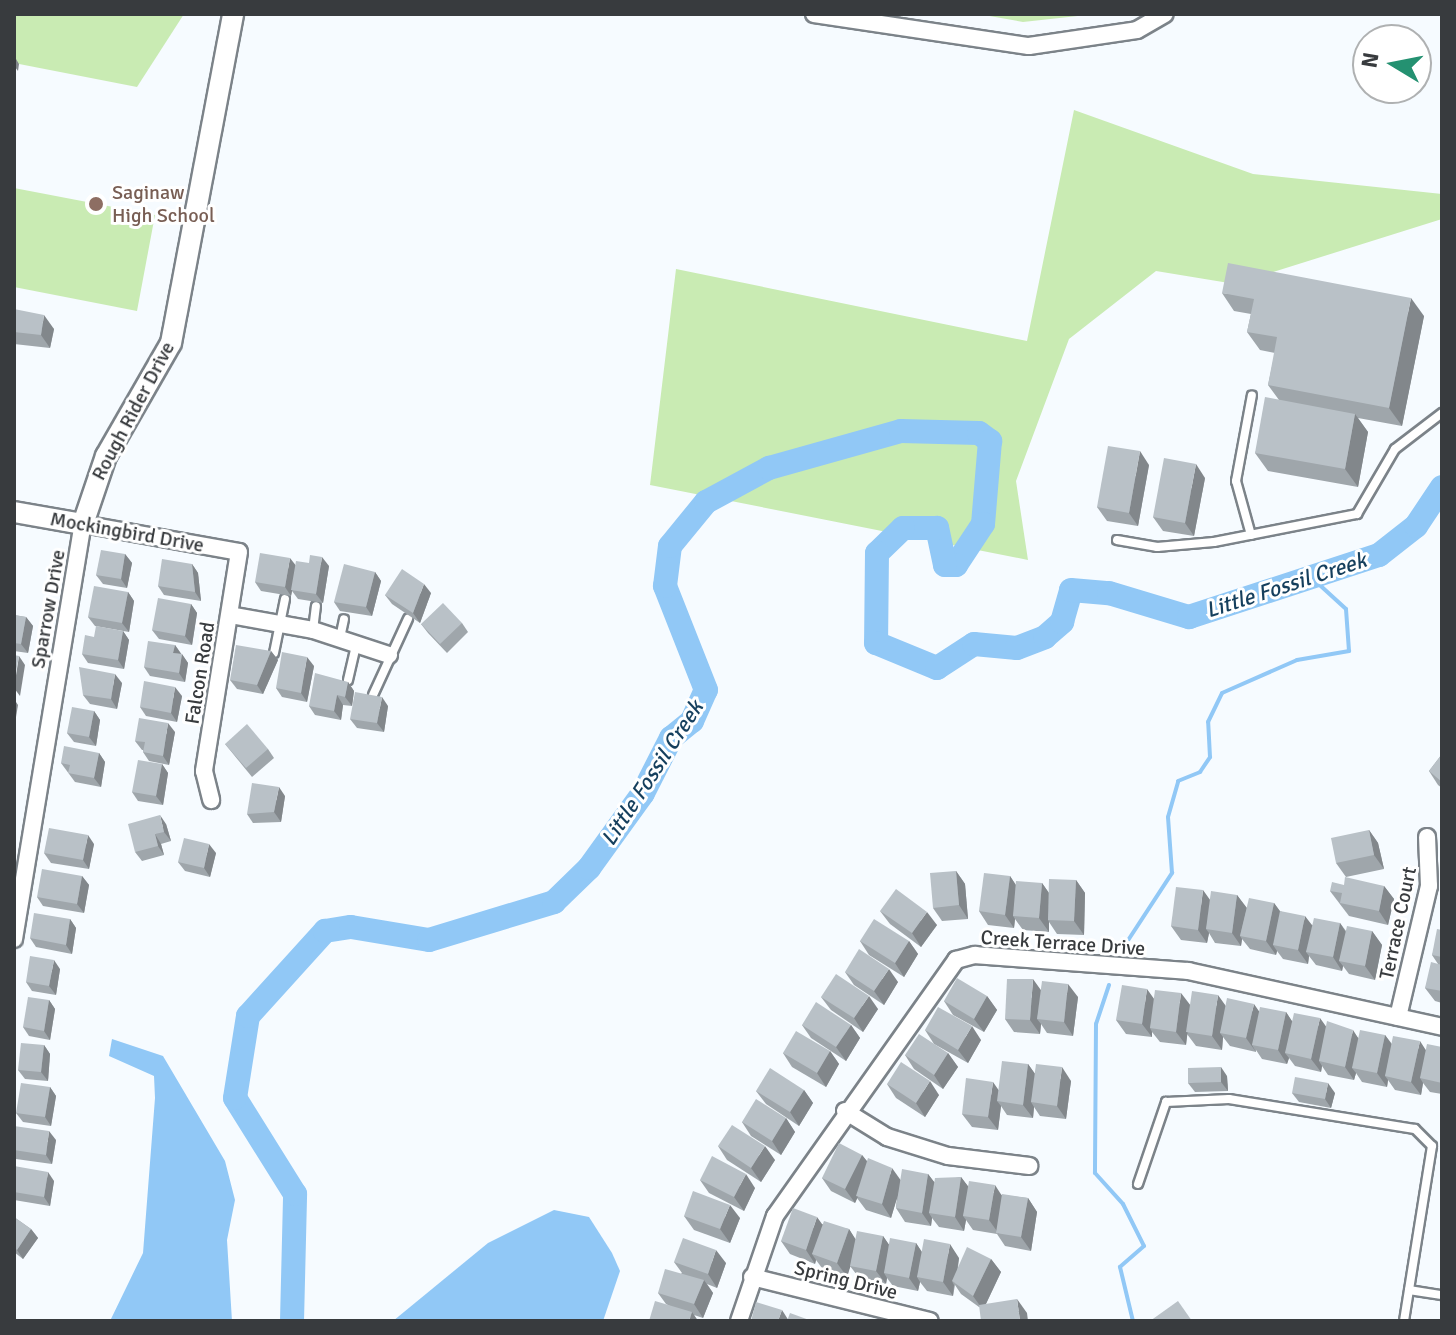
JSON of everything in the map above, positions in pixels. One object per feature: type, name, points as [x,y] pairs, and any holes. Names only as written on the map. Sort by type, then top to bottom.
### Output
[{"type":"street","name":"Rough Rider Drive","points":[[83,524],[106,456],[178,324],[233,14]]},
{"type":"street","points":[[814,14],[1029,46],[1137,30],[1165,14]]},
{"type":"street","name":"Mockingbird Drive","points":[[14,512],[239,552]]},
{"type":"street","name":"Sparrow Drive","points":[[14,939],[83,524]]},
{"type":"street","name":"Falcon Road","points":[[211,800],[204,771],[239,552]]},
{"type":"street","points":[[230,615],[313,630],[339,639],[355,650],[389,655]]},
{"type":"street","name":"Terrace Court","points":[[1398,1017],[1429,886],[1427,837]]},
{"type":"street","name":"Creek Terrace Drive","points":[[739,1321],[775,1216],[939,975],[975,955],[1188,971],[1442,1027]]},
{"type":"street","points":[[845,1111],[887,1137],[948,1156],[1029,1166]]},
{"type":"street","name":"Spring Drive","points":[[752,1277],[930,1321]]},
{"type":"lane","points":[[1251,535],[1236,481],[1252,395]]},
{"type":"lane","points":[[1117,540],[1157,547],[1251,535],[1357,514],[1395,449],[1442,413]]},
{"type":"lane","points":[[274,653],[285,599]]},
{"type":"lane","points":[[313,630],[316,606]]},
{"type":"lane","points":[[339,639],[344,619]]},
{"type":"lane","points":[[373,695],[408,619]]},
{"type":"lane","points":[[348,680],[355,650]]},
{"type":"lane","points":[[1138,1184],[1166,1102],[1229,1099],[1415,1129],[1432,1146],[1404,1321]]},
{"type":"lane","points":[[1409,1290],[1442,1295]]},
{"type":"green space","points":[[14,14],[184,14],[137,87],[14,63]]},
{"type":"green space","points":[[978,14],[1096,14],[1023,22]]},
{"type":"green space","points":[[1074,110],[1253,174],[1442,194],[1442,219],[1235,284],[1156,271],[1069,339],[1016,481],[1028,560],[650,485],[676,269],[1027,341]]},
{"type":"green space","points":[[14,188],[155,215],[137,311],[14,287]]},
{"type":"water","points":[[112,1039],[163,1056],[225,1161],[235,1200],[227,1240],[232,1321],[110,1321],[143,1253],[155,1098],[154,1076],[109,1056]]},
{"type":"water","points":[[554,1210],[589,1217],[620,1271],[603,1321],[393,1321],[488,1243]]},
{"type":"building","points":[[1228,263],[1411,298],[1389,408],[1268,385],[1277,337],[1247,332],[1254,299],[1222,293]]},
{"type":"building","points":[[14,309],[44,315],[41,335],[14,332]]},
{"type":"building","points":[[1265,397],[1355,414],[1345,469],[1255,453]]},
{"type":"building","points":[[1108,446],[1140,451],[1129,513],[1097,507]]},
{"type":"building","points":[[1164,458],[1196,464],[1185,523],[1153,517]]},
{"type":"building","points":[[101,550],[125,554],[121,579],[96,575]]},
{"type":"building","points":[[260,553],[290,558],[285,587],[255,582]]},
{"type":"building","points":[[310,555],[322,557],[316,594],[291,590],[296,561],[309,563]]},
{"type":"building","points":[[162,559],[192,564],[195,592],[158,586]]},
{"type":"building","points":[[344,564],[375,572],[366,607],[334,602]]},
{"type":"building","points":[[402,569],[424,584],[413,613],[385,595]]},
{"type":"building","points":[[94,586],[128,592],[122,623],[88,617]]},
{"type":"building","points":[[158,598],[191,604],[185,636],[152,630]]},
{"type":"building","points":[[443,603],[462,623],[440,644],[421,624]]},
{"type":"building","points":[[14,615],[26,617],[21,644],[14,643]]},
{"type":"building","points":[[96,626],[123,631],[118,660],[82,654],[85,635],[94,637]]},
{"type":"building","points":[[148,641],[175,645],[173,653],[182,654],[179,673],[144,667]]},
{"type":"building","points":[[236,645],[271,651],[257,685],[230,680]]},
{"type":"building","points":[[282,652],[307,657],[301,693],[276,688]]},
{"type":"building","points":[[14,655],[19,656],[14,682]]},
{"type":"building","points":[[79,667],[115,674],[111,699],[83,695]]},
{"type":"building","points":[[315,673],[348,682],[345,697],[337,695],[334,711],[309,706]]},
{"type":"building","points":[[144,681],[175,687],[171,713],[140,707]]},
{"type":"building","points":[[355,692],[382,697],[377,723],[350,719]]},
{"type":"building","points":[[72,707],[94,711],[89,737],[67,733]]},
{"type":"building","points":[[139,718],[168,723],[163,756],[143,752],[145,742],[135,741]]},
{"type":"building","points":[[247,724],[268,749],[246,768],[225,744]]},
{"type":"building","points":[[64,746],[99,753],[94,778],[68,773],[70,765],[61,763]]},
{"type":"building","points":[[1442,754],[1442,782],[1429,771]]},
{"type":"building","points":[[138,760],[162,764],[156,796],[132,792]]},
{"type":"building","points":[[252,783],[279,787],[274,812],[247,814]]},
{"type":"building","points":[[160,815],[164,832],[155,834],[158,846],[135,852],[128,824]]},
{"type":"building","points":[[49,828],[88,835],[83,860],[44,853]]},
{"type":"building","points":[[1369,830],[1374,855],[1336,863],[1331,838]]},
{"type":"building","points":[[184,838],[209,844],[204,868],[178,862]]},
{"type":"building","points":[[42,869],[82,876],[77,904],[37,897]]},
{"type":"building","points":[[956,871],[959,905],[933,908],[930,873]]},
{"type":"building","points":[[984,873],[1010,876],[1005,915],[979,911]]},
{"type":"building","points":[[1345,877],[1384,886],[1379,911],[1340,903],[1342,893],[1330,891],[1332,882],[1344,885]]},
{"type":"building","points":[[1049,879],[1076,880],[1074,921],[1048,920]]},
{"type":"building","points":[[1016,881],[1042,883],[1039,918],[1013,916]]},
{"type":"building","points":[[1176,887],[1203,890],[1198,930],[1171,926]]},
{"type":"building","points":[[896,889],[927,912],[912,933],[880,911]]},
{"type":"building","points":[[1211,891],[1237,895],[1232,933],[1206,929]]},
{"type":"building","points":[[1249,898],[1274,903],[1266,941],[1240,936]]},
{"type":"building","points":[[1280,911],[1305,916],[1298,950],[1273,945]]},
{"type":"building","points":[[34,913],[70,919],[66,945],[30,938]]},
{"type":"building","points":[[1314,918],[1340,923],[1333,957],[1306,952]]},
{"type":"building","points":[[874,919],[909,941],[895,963],[860,941]]},
{"type":"building","points":[[1347,926],[1372,931],[1365,966],[1339,961]]},
{"type":"building","points":[[1437,929],[1442,930],[1442,957],[1432,955]]},
{"type":"building","points":[[859,949],[889,969],[874,991],[845,972]]},
{"type":"building","points":[[30,956],[54,960],[49,986],[26,982]]},
{"type":"building","points":[[1431,962],[1442,965],[1442,991],[1425,988]]},
{"type":"building","points":[[836,974],[869,996],[854,1018],[821,997]]},
{"type":"building","points":[[957,978],[987,996],[974,1019],[944,1001]]},
{"type":"building","points":[[1007,979],[1033,979],[1030,1020],[1005,1019]]},
{"type":"building","points":[[1042,981],[1068,984],[1064,1022],[1037,1019]]},
{"type":"building","points":[[1122,985],[1147,989],[1142,1024],[1116,1020]]},
{"type":"building","points":[[1155,990],[1181,993],[1176,1032],[1150,1028]]},
{"type":"building","points":[[1192,991],[1218,995],[1212,1036],[1186,1032]]},
{"type":"building","points":[[28,997],[49,1000],[44,1031],[23,1027]]},
{"type":"building","points":[[1227,998],[1254,1004],[1246,1038],[1220,1033]]},
{"type":"building","points":[[816,1002],[851,1025],[836,1047],[802,1025]]},
{"type":"building","points":[[938,1007],[972,1026],[958,1050],[925,1030]]},
{"type":"building","points":[[1260,1007],[1286,1012],[1278,1050],[1252,1045]]},
{"type":"building","points":[[1294,1013],[1320,1018],[1311,1059],[1285,1053]]},
{"type":"building","points":[[1327,1021],[1353,1030],[1345,1067],[1319,1061]]},
{"type":"building","points":[[1360,1030],[1385,1035],[1377,1073],[1352,1068]]},
{"type":"building","points":[[796,1031],[830,1051],[817,1073],[783,1053]]},
{"type":"building","points":[[919,1034],[948,1053],[934,1075],[905,1055]]},
{"type":"building","points":[[1393,1036],[1420,1041],[1411,1082],[1385,1076]]},
{"type":"building","points":[[21,1043],[44,1045],[41,1072],[18,1070]]},
{"type":"building","points":[[1427,1044],[1442,1047],[1442,1083],[1420,1078]]},
{"type":"building","points":[[1002,1061],[1028,1064],[1023,1105],[997,1101]]},
{"type":"building","points":[[901,1062],[930,1081],[916,1103],[887,1084]]},
{"type":"building","points":[[1036,1064],[1062,1067],[1057,1106],[1031,1102]]},
{"type":"building","points":[[1221,1067],[1221,1082],[1188,1083],[1188,1068]]},
{"type":"building","points":[[770,1068],[804,1090],[790,1112],[756,1091]]},
{"type":"building","points":[[1295,1077],[1328,1083],[1325,1099],[1292,1093]]},
{"type":"building","points":[[966,1078],[993,1082],[988,1117],[962,1114]]},
{"type":"building","points":[[21,1083],[50,1087],[45,1117],[16,1113]]},
{"type":"building","points":[[756,1099],[786,1118],[772,1141],[742,1122]]},
{"type":"building","points":[[732,1125],[765,1146],[751,1168],[718,1146]]},
{"type":"building","points":[[14,1126],[49,1131],[46,1155],[14,1150]]},
{"type":"building","points":[[839,1143],[862,1155],[845,1189],[822,1178]]},
{"type":"building","points":[[712,1156],[746,1174],[734,1197],[700,1180]]},
{"type":"building","points":[[868,1158],[892,1168],[882,1204],[856,1196]]},
{"type":"building","points":[[14,1166],[48,1172],[44,1197],[14,1192]]},
{"type":"building","points":[[902,1169],[928,1174],[922,1213],[896,1208]]},
{"type":"building","points":[[961,1177],[955,1217],[929,1213],[935,1178]]},
{"type":"building","points":[[969,1181],[995,1185],[989,1220],[963,1216]]},
{"type":"building","points":[[693,1191],[730,1205],[720,1229],[684,1216]]},
{"type":"building","points":[[1002,1194],[1028,1198],[1021,1237],[996,1233]]},
{"type":"building","points":[[793,1208],[817,1217],[806,1250],[781,1241]]},
{"type":"building","points":[[14,1217],[31,1229],[17,1250],[14,1247]]},
{"type":"building","points":[[824,1221],[849,1229],[837,1263],[812,1254]]},
{"type":"building","points":[[857,1231],[883,1236],[876,1271],[850,1266]]},
{"type":"building","points":[[683,1238],[716,1250],[708,1274],[674,1262]]},
{"type":"building","points":[[890,1238],[916,1243],[909,1278],[884,1273]]},
{"type":"building","points":[[924,1239],[950,1244],[943,1282],[917,1277]]},
{"type":"building","points":[[967,1247],[991,1259],[973,1296],[952,1281]]},
{"type":"building","points":[[665,1269],[704,1280],[694,1304],[658,1293]]},
{"type":"building","points":[[1017,1299],[1020,1321],[981,1321],[979,1305]]},
{"type":"building","points":[[655,1301],[692,1312],[689,1321],[649,1321]]},
{"type":"building","points":[[1178,1301],[1192,1321],[1150,1321]]},
{"type":"building","points":[[756,1302],[782,1310],[778,1321],[751,1321]]},
{"type":"building","points":[[790,1313],[812,1321],[787,1321]]},
{"type":"waterway","name":"Little Fossil Creek","points":[[292,1321],[295,1194],[235,1098],[248,1016],[325,931],[351,927],[429,940],[554,902],[589,868],[643,793],[671,738],[692,721],[706,690],[665,586],[670,546],[706,502],[769,468],[901,431],[979,433],[990,441],[983,524],[956,565],[945,565],[937,528],[903,528],[877,553],[876,643],[937,668],[974,644],[1017,648],[1045,637],[1062,622],[1071,590],[1109,593],[1189,617],[1379,555],[1416,526],[1442,487]]},
{"type":"waterway","points":[[1123,948],[1172,873],[1168,817],[1178,781],[1200,772],[1210,757],[1208,722],[1222,693],[1297,660],[1349,651],[1346,609],[1312,578]]},
{"type":"waterway","points":[[1109,985],[1096,1024],[1095,1173],[1123,1204],[1144,1246],[1120,1267],[1133,1321]]},
{"type":"place","name":"Saginaw High School","points":[[96,204]]}]
